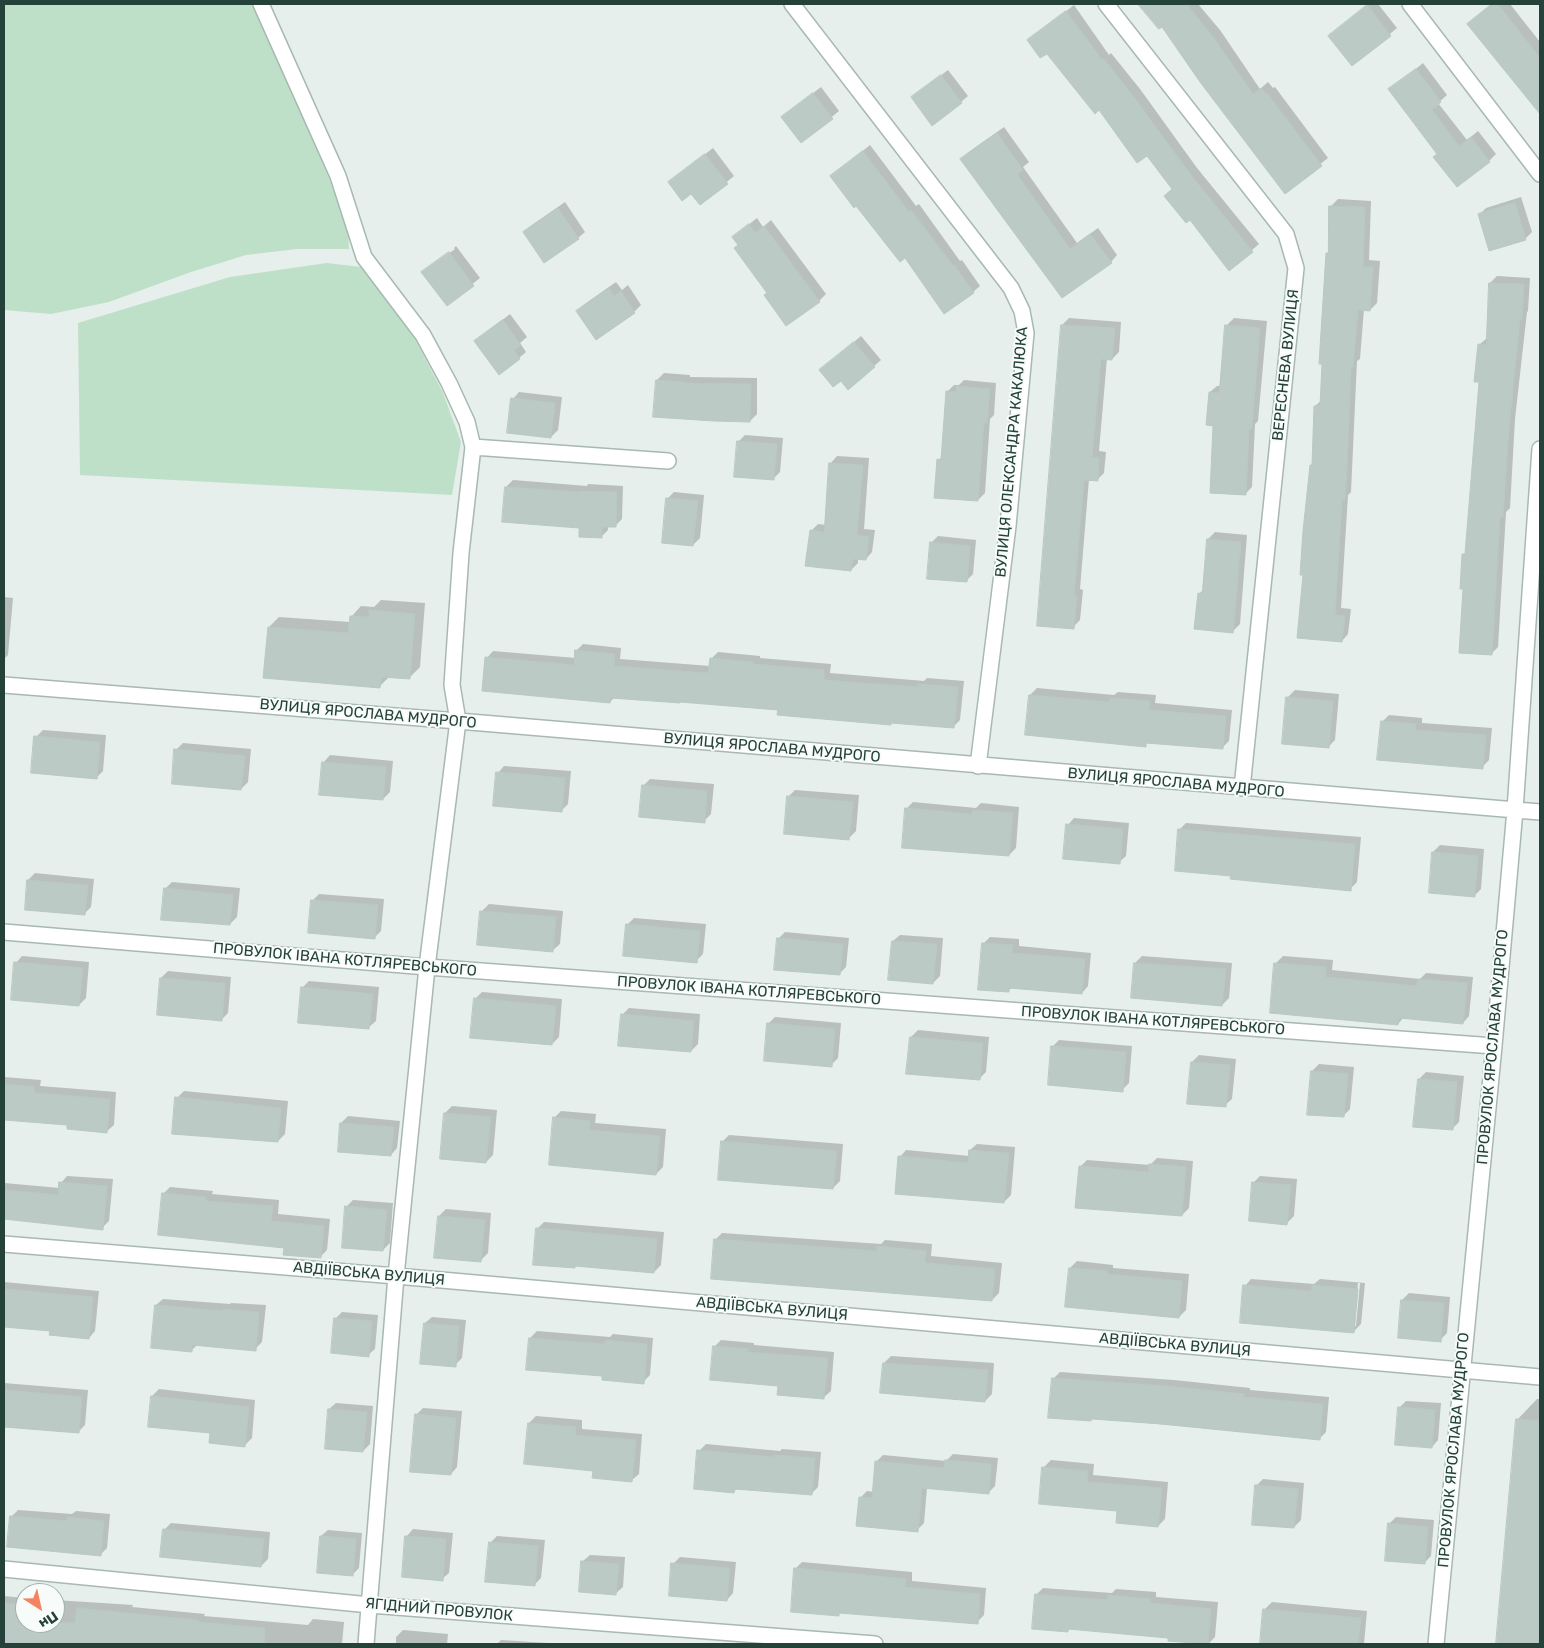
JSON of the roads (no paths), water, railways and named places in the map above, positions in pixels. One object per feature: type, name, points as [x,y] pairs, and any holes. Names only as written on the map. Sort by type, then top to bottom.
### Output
[{"type":"street","points":[[261,4],[338,176],[364,257],[424,335],[449,383],[466,422],[473,447],[461,553],[452,685],[458,721],[428,967],[396,1276],[366,1644]]},
{"type":"street","name":"ВУЛИЦЯ ОЛЕКСАНДРА КАКАЛЮКА","points":[[792,4],[1011,288],[1022,311],[1026,332],[1008,526],[978,766]]},
{"type":"street","name":"ВЕРЕСНЕВА ВУЛИЦЯ","points":[[1106,4],[1286,234],[1296,268],[1242,788]]},
{"type":"street","points":[[1410,4],[1540,174]]},
{"type":"street","points":[[473,447],[668,461]]},
{"type":"street","name":"ПРОВУЛОК ЯРОСЛАВА МУДРОГО","points":[[1436,1644],[1515,810],[1540,449]]},
{"type":"street","name":"ВУЛИЦЯ ЯРОСЛАВА МУДРОГО","points":[[4,685],[458,721],[1540,812]]},
{"type":"street","name":"ПРОВУЛОК ІВАНА КОТЛЯРЕВСЬКОГО","points":[[4,932],[428,967],[1494,1046]]},
{"type":"street","name":"АВДІЇВСЬКА ВУЛИЦЯ","points":[[4,1244],[396,1276],[1540,1377]]},
{"type":"street","name":"ЯГІДНИЙ ПРОВУЛОК","points":[[4,1569],[370,1605],[875,1644]]}]
